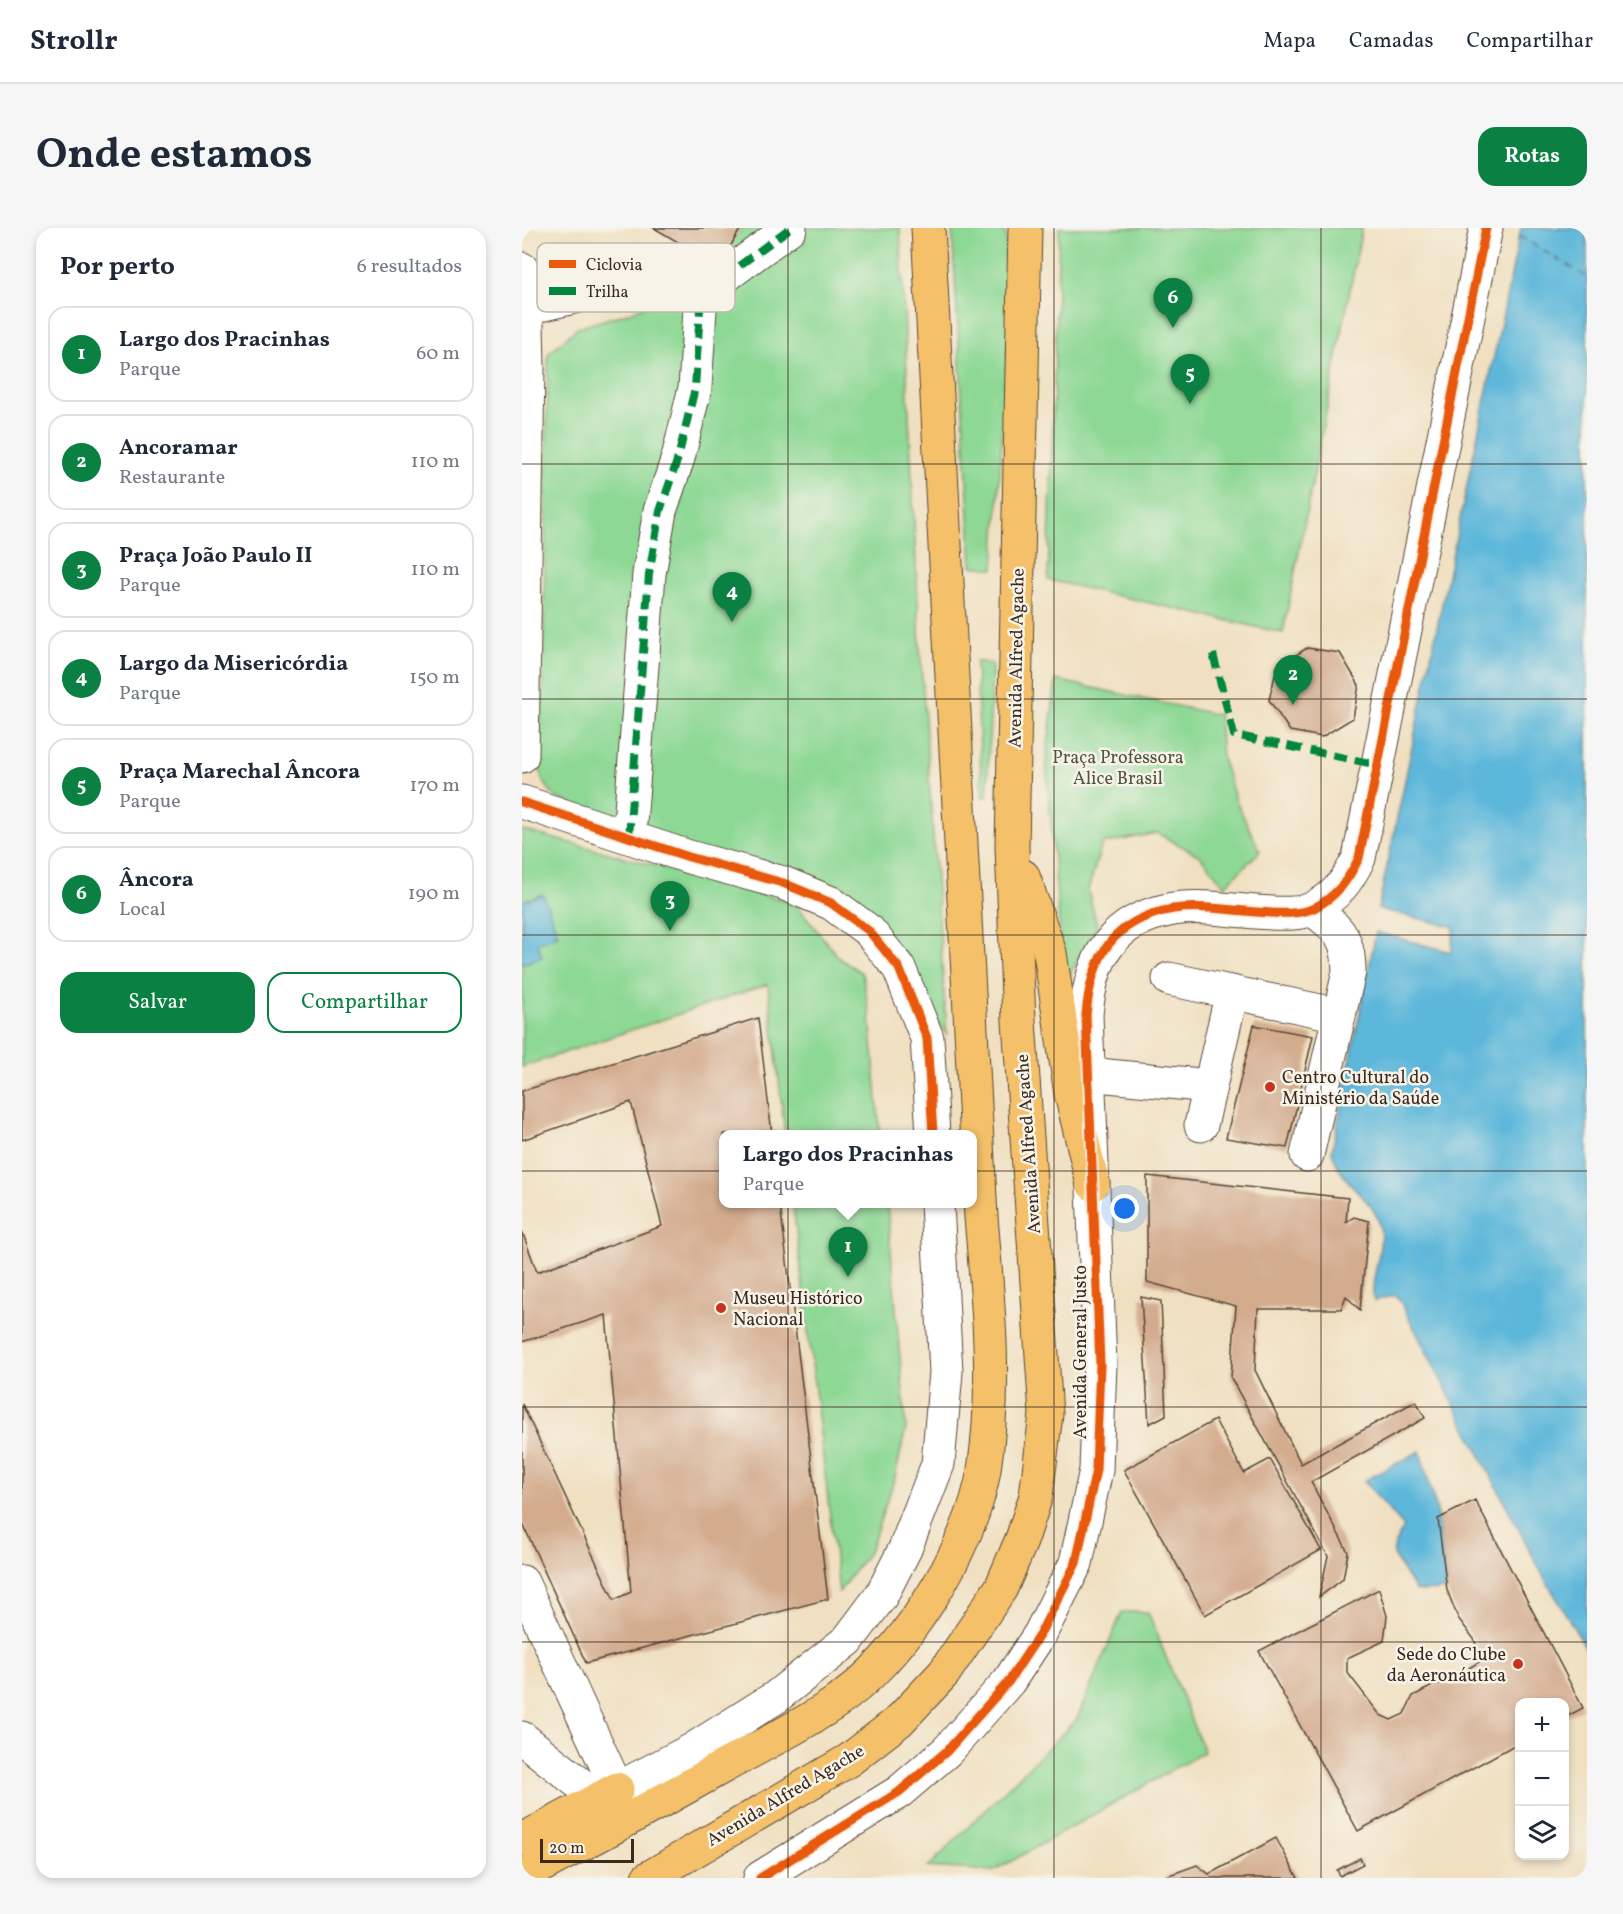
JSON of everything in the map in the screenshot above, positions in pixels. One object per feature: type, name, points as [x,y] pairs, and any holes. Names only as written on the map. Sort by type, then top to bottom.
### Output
[{"type":"highway","points":[[928,228],[976,1130]]},
{"type":"highway","name":"Avenida Alfred Agache","points":[[648,1878],[849,1760],[899,1721],[944,1673],[1001,1588],[1022,1539],[1036,1496],[1046,1414],[1019,1021],[1012,847],[1025,228]]},
{"type":"highway","points":[[1012,847],[1050,952],[1071,1095],[1093,1184]]},
{"type":"highway","points":[[522,1875],[596,1838],[834,1705],[886,1660],[924,1608],[965,1537],[984,1471],[992,1363],[977,1142]]},
{"type":"highway","points":[[522,1840],[608,1794]]},
{"type":"street","points":[[735,269],[790,228]]},
{"type":"street","points":[[1307,1155],[1349,972],[1347,944],[1332,923],[1312,909],[1341,890],[1359,858],[1486,228]]},
{"type":"street","points":[[522,269],[526,283],[528,367],[522,756]]},
{"type":"street","points":[[527,308],[537,306]]},
{"type":"street","points":[[629,837],[649,574],[660,511],[678,458],[695,388],[700,312]]},
{"type":"street","points":[[522,802],[688,857],[783,883],[831,903],[869,931],[898,969],[927,1038],[933,1130]]},
{"type":"street","name":"Avenida General Justo","points":[[760,1878],[899,1792],[947,1751],[1009,1681],[1040,1634],[1076,1563],[1096,1470],[1100,1364],[1086,1015],[1088,984],[1100,955],[1116,936],[1144,917],[1175,909],[1288,914],[1312,909]]},
{"type":"street","points":[[1169,979],[1340,1015]]},
{"type":"street","points":[[1201,1125],[1232,992]]},
{"type":"street","points":[[1088,1074],[1210,1086]]},
{"type":"street","points":[[608,1794],[692,1750],[776,1697],[848,1640],[881,1596],[905,1550],[938,1464],[946,1372],[937,1208]]},
{"type":"street","points":[[522,1582],[608,1794]]},
{"type":"street","points":[[522,1738],[608,1794]]},
{"type":"green space","points":[[741,228],[900,228],[920,647],[947,1035],[884,935],[555,797],[542,780],[537,750],[543,688],[548,354],[577,328],[631,312],[735,312],[735,243],[730,243]]},
{"type":"green space","points":[[952,228],[1005,228],[1010,307],[994,569],[972,566]]},
{"type":"green space","points":[[1059,228],[1362,228],[1283,633],[1048,580]]},
{"type":"green space","points":[[976,661],[992,664],[987,797],[982,797]]},
{"type":"green space","name":"Praça Professora Alice Brasil","points":[[1056,680],[1219,715],[1222,758],[1236,801],[1260,851],[1225,886],[1200,856],[1157,833],[1102,844],[1088,890],[1097,926],[1064,985],[1046,761]]},
{"type":"green space","points":[[522,830],[795,903],[840,959],[862,973],[870,1016],[880,1130],[785,1130],[768,984],[522,1067]]},
{"type":"green space","points":[[793,1208],[887,1208],[906,1428],[895,1477],[870,1550],[839,1592]]},
{"type":"green space","points":[[1122,1612],[1148,1612],[1204,1752],[994,1871],[928,1867],[1077,1719]]},
{"type":"water","points":[[1521,228],[1587,228],[1587,1650],[1541,1572],[1399,1299],[1395,1295],[1374,1301],[1374,1282],[1381,1233],[1379,1223],[1370,1205],[1342,1173],[1332,1151],[1376,932],[1451,952],[1454,927],[1378,909]]},
{"type":"water","points":[[543,894],[558,935],[537,943],[542,957],[522,964],[522,901]]},
{"type":"water","points":[[1420,1451],[1437,1511],[1447,1590],[1416,1591],[1393,1555],[1395,1543],[1404,1527],[1364,1481]]},
{"type":"building","points":[[654,228],[741,228],[732,243],[680,243]]},
{"type":"building","points":[[1307,648],[1340,653],[1359,685],[1353,718],[1322,737],[1290,731],[1269,700],[1277,667]]},
{"type":"building","points":[[758,1018],[772,1130],[719,1130],[719,1208],[780,1208],[828,1599],[586,1663],[522,1522],[522,1404],[614,1600],[631,1592],[606,1315],[522,1342],[522,1231],[537,1272],[662,1226],[631,1102],[522,1140],[522,1091]]},
{"type":"building","name":"Centro Cultural do Ministério da Saúde","points":[[1254,1025],[1313,1036],[1287,1148],[1226,1138]]},
{"type":"building","points":[[1147,1176],[1348,1198],[1346,1222],[1354,1217],[1369,1221],[1360,1310],[1346,1296],[1341,1309],[1258,1309],[1255,1370],[1301,1464],[1416,1401],[1425,1418],[1311,1482],[1348,1552],[1343,1579],[1319,1597],[1328,1556],[1231,1378],[1236,1306],[1147,1282]]},
{"type":"building","points":[[1141,1297],[1161,1301],[1166,1415],[1149,1424]]},
{"type":"building","points":[[1215,1420],[1244,1473],[1270,1459],[1321,1550],[1205,1615],[1124,1470]]},
{"type":"building","name":"Sede do Clube da Aeronáutica","points":[[1475,1500],[1583,1708],[1569,1715],[1569,1698],[1515,1698],[1515,1745],[1358,1831],[1259,1651],[1379,1589],[1387,1616],[1384,1641],[1347,1658],[1347,1672],[1380,1715],[1391,1720],[1404,1714],[1413,1696],[1434,1685],[1471,1678],[1469,1668],[1482,1660],[1474,1639],[1458,1618],[1447,1590],[1438,1519]]},
{"type":"building","points":[[1276,1838],[1298,1878],[1161,1878],[1197,1865],[1209,1874]]},
{"type":"building","points":[[1360,1858],[1363,1864],[1340,1876],[1337,1870]]},
{"type":"ferry route","points":[[1519,236],[1587,277]]},
{"type":"marked path","points":[[735,269],[790,228]]},
{"type":"marked path","points":[[629,837],[649,574],[660,511],[678,458],[695,388],[700,312]]},
{"type":"marked path","points":[[1213,654],[1234,735],[1379,765]]},
{"type":"cycle path","points":[[760,1878],[899,1792],[947,1751],[1009,1681],[1040,1634],[1076,1563],[1096,1470],[1100,1364],[1086,1015],[1093,976],[1108,944],[1134,922],[1152,914],[1173,909],[1193,908],[1278,913],[1307,911],[1335,893],[1355,866],[1359,858],[1486,228]]},
{"type":"cycle path","points":[[522,802],[689,857],[783,883],[831,903],[869,931],[899,968],[927,1038],[933,1130]]},
{"type":"place","name":"Âncora","points":[[1173,328]]},
{"type":"place","name":"Praça Marechal Âncora","points":[[1190,404]]},
{"type":"place","name":"Largo da Misericórdia","points":[[732,622]]},
{"type":"place","name":"Ancoramar","points":[[1293,705]]},
{"type":"place","name":"Praça João Paulo II","points":[[670,931]]},
{"type":"place","name":"Centro Cultural do Ministério da Saúde","points":[[1270,1087]]},
{"type":"place","name":"Largo dos Pracinhas","points":[[848,1277]]},
{"type":"place","name":"Museu Histórico Nacional","points":[[721,1308]]},
{"type":"place","name":"Sede do Clube da Aeronáutica","points":[[1518,1664]]}]
